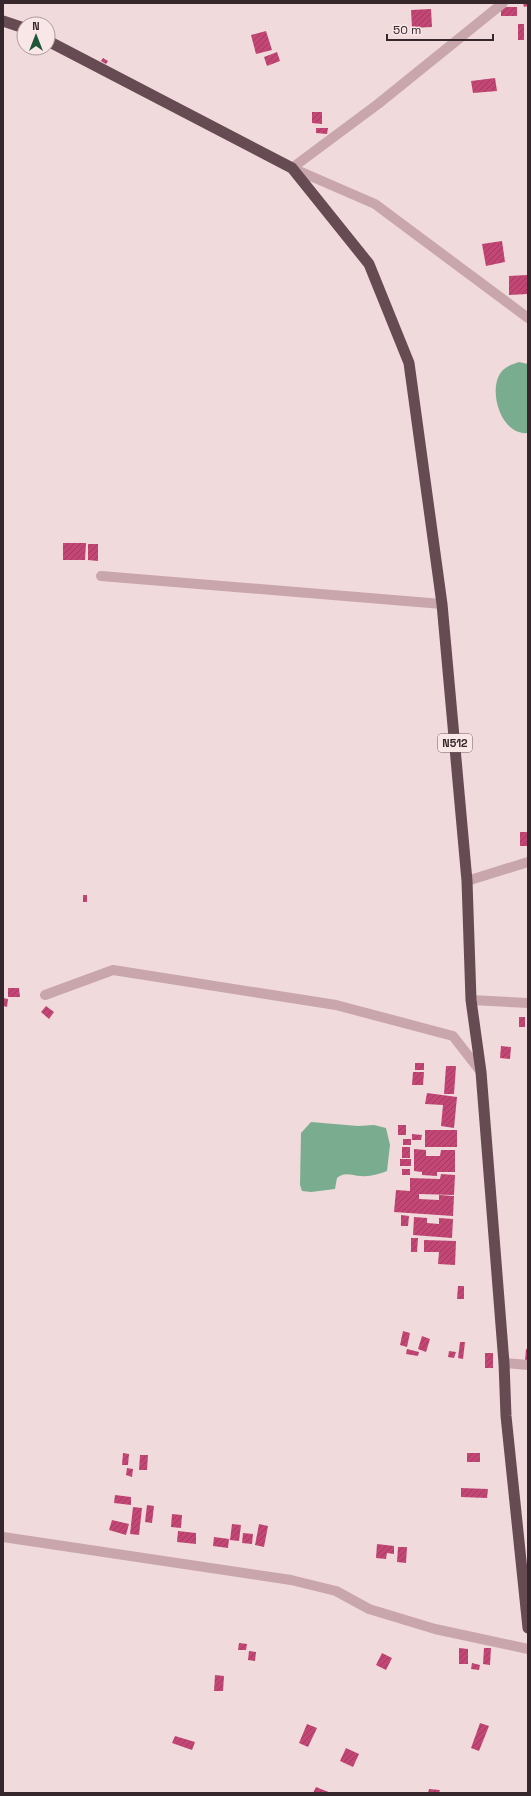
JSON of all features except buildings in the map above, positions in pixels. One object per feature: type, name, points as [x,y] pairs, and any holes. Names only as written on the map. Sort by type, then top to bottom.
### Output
[{"type":"highway","points":[[3,21],[16,25]]},
{"type":"highway","name":"N512","points":[[56,45],[292,168],[369,264],[409,363],[442,604],[467,881],[471,1000],[481,1072],[504,1363],[506,1416],[528,1628]]},
{"type":"street","points":[[503,3],[378,104],[292,168],[375,204],[528,318]]},
{"type":"street","points":[[101,576],[442,604]]},
{"type":"street","points":[[467,881],[528,862]]},
{"type":"street","points":[[45,995],[113,970],[336,1005],[453,1036],[481,1072]]},
{"type":"street","points":[[471,1000],[528,1003]]},
{"type":"street","points":[[504,1363],[528,1365]]},
{"type":"street","points":[[3,1537],[290,1580],[336,1592],[369,1610],[435,1629],[528,1649]]},
{"type":"shaded area","points":[[519,362],[528,364],[528,433],[518,432],[510,427],[499,410],[496,399],[496,388],[502,371],[508,366]]},
{"type":"shaded area","points":[[311,1122],[358,1126],[374,1125],[386,1128],[390,1145],[387,1171],[368,1176],[349,1174],[343,1175],[337,1178],[335,1189],[311,1192],[302,1191],[300,1185],[301,1133]]}]
